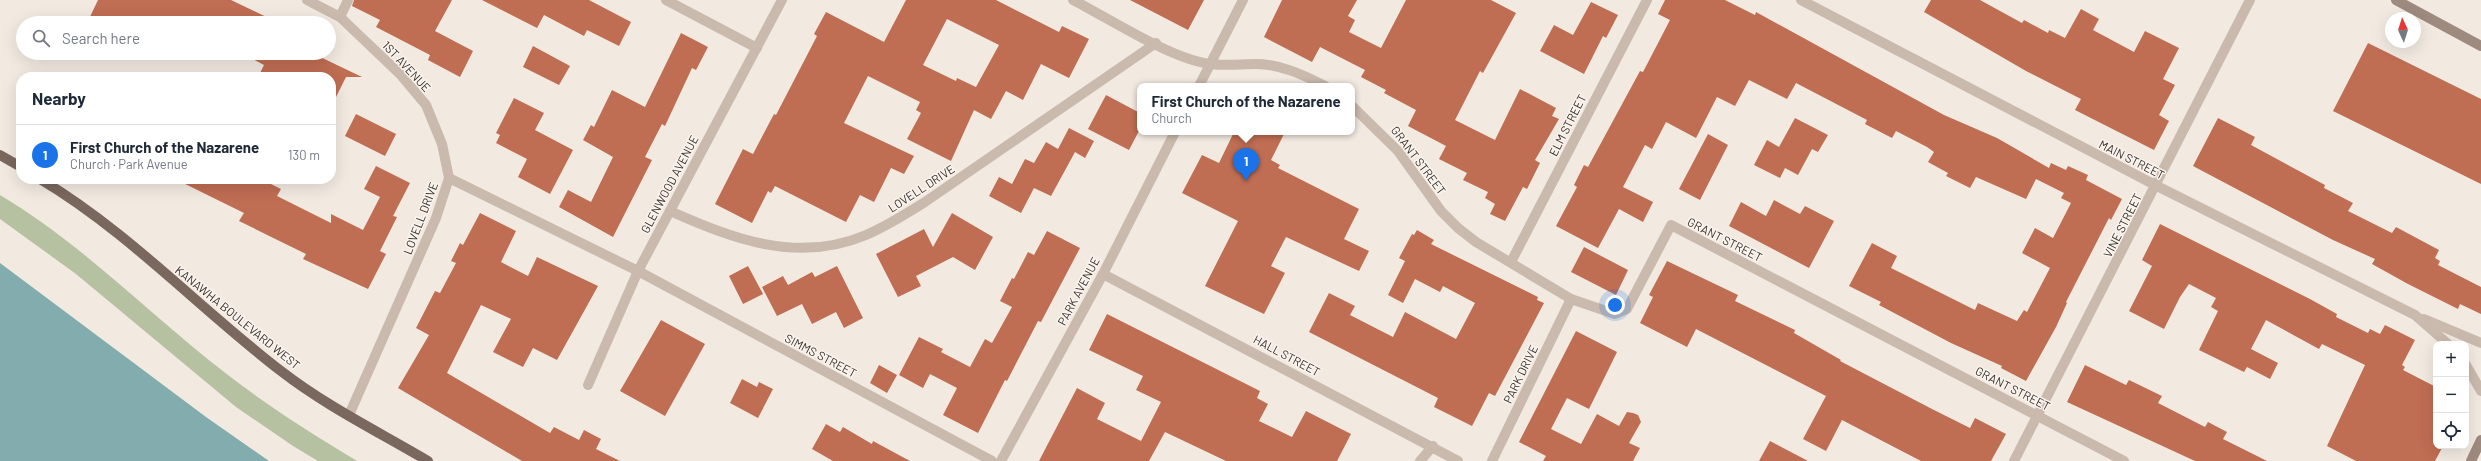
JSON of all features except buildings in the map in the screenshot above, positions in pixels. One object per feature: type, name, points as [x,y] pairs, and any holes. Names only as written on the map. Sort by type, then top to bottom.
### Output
[{"type":"main road","points":[[0,155],[16,164]]},
{"type":"main road","name":"KANAWHA BOULEVARD WEST","points":[[47,184],[119,234],[282,372],[349,415],[428,461]]},
{"type":"street","name":"1ST AVENUE","points":[[307,0],[340,17],[400,74],[426,105],[442,144],[449,178]]},
{"type":"street","points":[[340,17],[348,0]]},
{"type":"street","points":[[666,0],[757,48]]},
{"type":"street","name":"GLENWOOD AVENUE","points":[[588,385],[638,271],[782,0]]},
{"type":"street","points":[[1073,0],[1175,54],[1210,64],[1258,64],[1277,67],[1298,73],[1319,83]]},
{"type":"street","points":[[1200,83],[1243,0]]},
{"type":"street","name":"ELM STREET","points":[[1511,262],[1646,0]]},
{"type":"street","name":"MAIN STREET","points":[[1801,0],[2156,186],[2415,315],[2445,341]]},
{"type":"street","name":"VINE STREET","points":[[2014,461],[2250,0]]},
{"type":"street","points":[[2396,0],[2481,46]]},
{"type":"street","name":"LOVELL DRIVE","points":[[670,211],[724,235],[759,245],[795,248],[824,246],[865,236],[887,225],[925,202],[1156,43]]},
{"type":"street","name":"GRANT STREET","points":[[1355,109],[1398,151],[1424,190],[1458,228],[1572,299],[1615,314],[1627,309],[1671,225],[2124,461]]},
{"type":"street","name":"PARK AVENUE","points":[[1001,461],[1103,274],[1174,135]]},
{"type":"street","name":"LOVELL DRIVE","points":[[349,415],[436,218],[449,178],[638,271]]},
{"type":"street","name":"SIMMS STREET","points":[[638,271],[992,461]]},
{"type":"street","name":"HALL STREET","points":[[1103,274],[1433,446],[1458,461]]},
{"type":"street","name":"PARK DRIVE","points":[[1492,461],[1572,299]]},
{"type":"street","points":[[2415,315],[2481,343]]},
{"type":"street","points":[[2469,370],[2481,391]]},
{"type":"street","points":[[2471,461],[2481,440]]},
{"type":"street","points":[[1420,461],[1433,446]]},
{"type":"green space","points":[[0,195],[31,215],[89,258],[200,352],[244,387],[291,420],[357,461],[318,461],[293,446],[236,407],[76,274],[0,219]]},
{"type":"water","points":[[0,263],[206,417],[269,461],[0,461]]},
{"type":"place","name":"First Church of the Nazarene","points":[[1246,181]]}]
